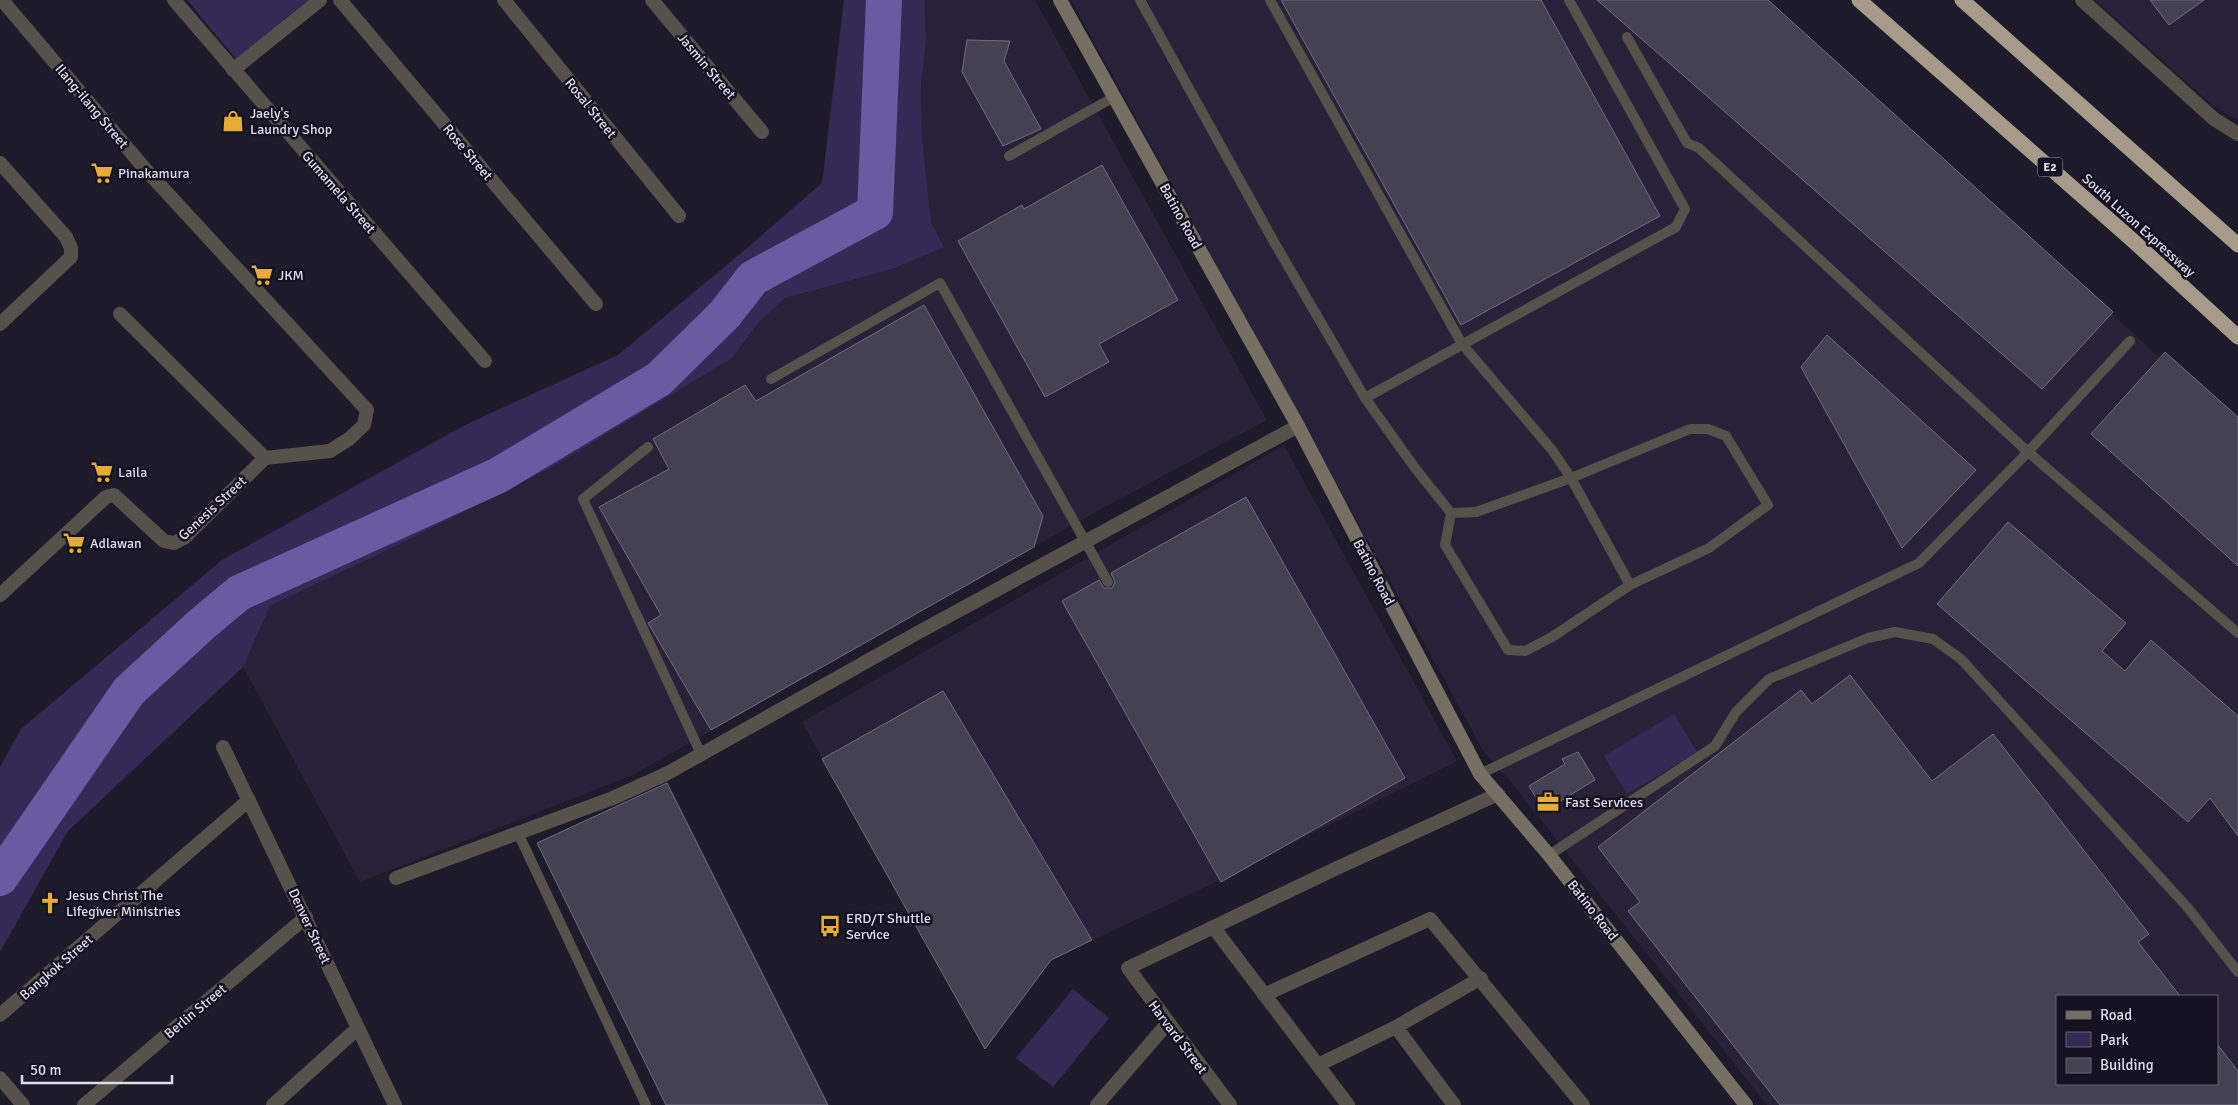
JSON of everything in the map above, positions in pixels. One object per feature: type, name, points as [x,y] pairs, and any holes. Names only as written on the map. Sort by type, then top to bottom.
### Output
[{"type":"highway","name":"South Luzon Expressway","points":[[1859,0],[2130,238],[2238,337]]},
{"type":"highway","points":[[1962,0],[2238,245]]},
{"type":"main road","name":"Batino Road","points":[[1060,0],[1298,426],[1480,774],[1549,855],[1746,1105]]},
{"type":"street","name":"Ilang-ilang Street","points":[[2,0],[146,170],[367,410],[364,425],[349,439],[330,451],[265,458]]},
{"type":"street","name":"Gumamela Street","points":[[174,0],[485,361]]},
{"type":"street","points":[[233,70],[320,0]]},
{"type":"street","name":"Rose Street","points":[[340,0],[596,304]]},
{"type":"street","name":"Rosal Street","points":[[504,0],[679,216]]},
{"type":"street","name":"Jasmin Street","points":[[652,0],[762,132]]},
{"type":"street","points":[[2082,0],[2214,119],[2238,134]]},
{"type":"street","points":[[0,163],[66,237],[71,248],[71,257],[0,324]]},
{"type":"street","points":[[120,314],[265,458]]},
{"type":"street","points":[[396,878],[613,798],[666,774],[1086,541],[1298,426]]},
{"type":"street","name":"Genesis Street","points":[[0,595],[106,497],[114,495],[164,541],[174,543],[184,538],[265,458]]},
{"type":"street","name":"Denver Street","points":[[223,747],[395,1105]]},
{"type":"street","points":[[1348,1105],[1214,928],[1337,868],[1498,794]]},
{"type":"street","name":"Bangkok Street","points":[[0,1016],[249,800]]},
{"type":"street","name":"Berlin Street","points":[[84,1105],[306,917]]},
{"type":"street","points":[[1264,994],[1430,918],[1583,1105]]},
{"type":"street","name":"Harvard Street","points":[[1214,928],[1128,968],[1167,1024],[1230,1105]]},
{"type":"street","points":[[1318,1065],[1396,1027],[1481,978]]},
{"type":"street","points":[[1104,1102],[1167,1024]]},
{"type":"street","points":[[1396,1027],[1454,1105]]},
{"type":"street","points":[[273,1105],[358,1028]]},
{"type":"street","points":[[0,1078],[23,1105]]},
{"type":"lane","points":[[1140,0],[1274,242],[1365,398],[1415,468],[1451,513],[1445,545],[1508,650],[1525,651],[1552,637],[1630,585],[1708,548],[1768,505],[1726,436],[1708,429],[1690,429],[1571,478],[1476,512],[1451,513]]},
{"type":"lane","points":[[1270,0],[1462,344],[1552,450],[1571,478],[1630,585]]},
{"type":"lane","points":[[1365,398],[1676,227],[1685,209],[1569,0]]},
{"type":"lane","points":[[1627,37],[1688,143],[1699,148],[2028,452],[2238,633]]},
{"type":"lane","points":[[1009,156],[1114,97]]},
{"type":"lane","points":[[771,379],[940,283],[1108,582]]},
{"type":"lane","points":[[1480,774],[1920,563],[2028,452],[2130,341]]},
{"type":"lane","points":[[648,447],[583,499],[701,754]]},
{"type":"lane","points":[[1549,855],[1715,746],[1736,712],[1768,679],[1868,638],[1894,632],[1933,639],[1961,659],[2188,908],[2238,972]]},
{"type":"lane","points":[[518,833],[646,1105]]},
{"type":"shaded area","points":[[925,0],[1035,0],[1267,420],[1083,519],[633,775],[360,882],[243,667],[270,606],[392,548],[554,466],[732,358],[758,323],[785,298],[893,269],[944,247],[931,222],[922,138],[921,87],[926,40]]},
{"type":"shaded area","points":[[1071,0],[1768,0],[2238,429],[2238,1105],[1767,1105],[1510,781],[1484,752]]},
{"type":"shaded area","points":[[2095,0],[2238,0],[2238,120],[2212,105]]},
{"type":"shaded area","points":[[1284,445],[1457,761],[1197,891],[1051,960],[985,1049],[802,722]]},
{"type":"green space","points":[[187,0],[308,0],[236,59]]},
{"type":"green space","points":[[844,0],[925,0],[926,40],[921,87],[922,138],[931,222],[944,247],[893,269],[785,298],[758,323],[732,358],[554,466],[392,548],[270,606],[243,667],[68,831],[0,952],[0,767],[21,729],[222,560],[467,424],[618,355],[822,183]]},
{"type":"green space","points":[[1674,714],[1697,752],[1627,794],[1604,756]]},
{"type":"green space","points":[[1073,989],[1109,1018],[1053,1087],[1016,1058]]},
{"type":"building","points":[[1281,0],[1541,0],[1660,216],[1461,325]]},
{"type":"building","points":[[1597,0],[1768,0],[2113,312],[2042,389]]},
{"type":"building","points":[[2150,0],[2204,0],[2169,25]]},
{"type":"building","points":[[967,40],[1010,41],[1004,61],[1041,129],[1003,146],[962,72]]},
{"type":"building","points":[[1102,165],[1178,300],[1099,344],[1109,362],[1045,397],[958,241],[1022,205],[1024,209]]},
{"type":"building","points":[[924,305],[1043,516],[1034,547],[711,730],[648,623],[661,615],[599,507],[669,469],[653,439],[745,385],[756,401]]},
{"type":"building","points":[[1827,335],[1976,470],[1902,548],[1801,367]]},
{"type":"building","points":[[2165,352],[2238,417],[2238,566],[2091,434]]},
{"type":"building","points":[[1246,497],[1405,778],[1221,882],[1062,601],[1099,580],[1104,588],[1112,588],[1115,582],[1111,573]]},
{"type":"building","points":[[2008,522],[2126,623],[2102,651],[2125,671],[2151,640],[2238,716],[2238,836],[2210,798],[2188,822],[1937,604]]},
{"type":"building","points":[[1850,675],[1932,781],[1993,734],[2149,934],[2138,942],[2179,995],[2056,995],[2056,1085],[2218,1085],[2218,1045],[2238,1071],[2238,1105],[1780,1105],[1628,911],[1640,902],[1598,847],[1801,690],[1812,704]]},
{"type":"building","points":[[943,691],[1092,940],[1051,960],[985,1049],[822,759]]},
{"type":"building","points":[[1578,752],[1595,780],[1544,811],[1529,786],[1565,764],[1562,759]]},
{"type":"building","points":[[667,783],[828,1105],[666,1105],[537,843]]},
{"type":"waterway","points":[[0,878],[129,691],[239,593],[497,476],[659,379],[725,314],[753,278],[875,212],[884,0]]},
{"type":"place","name":"Jaely's Laundry Shop","points":[[233,121]]},
{"type":"place","name":"Pinakamura","points":[[102,173]]},
{"type":"place","name":"JKM","points":[[262,275]]},
{"type":"place","name":"Laila","points":[[102,472]]},
{"type":"place","name":"Adlawan","points":[[74,543]]},
{"type":"place","name":"Fast Services","points":[[1548,802]]},
{"type":"place","name":"Jesus Christ The Lifegiver Ministries","points":[[50,903]]},
{"type":"place","name":"ERD/T Shuttle Service","points":[[830,926]]}]
